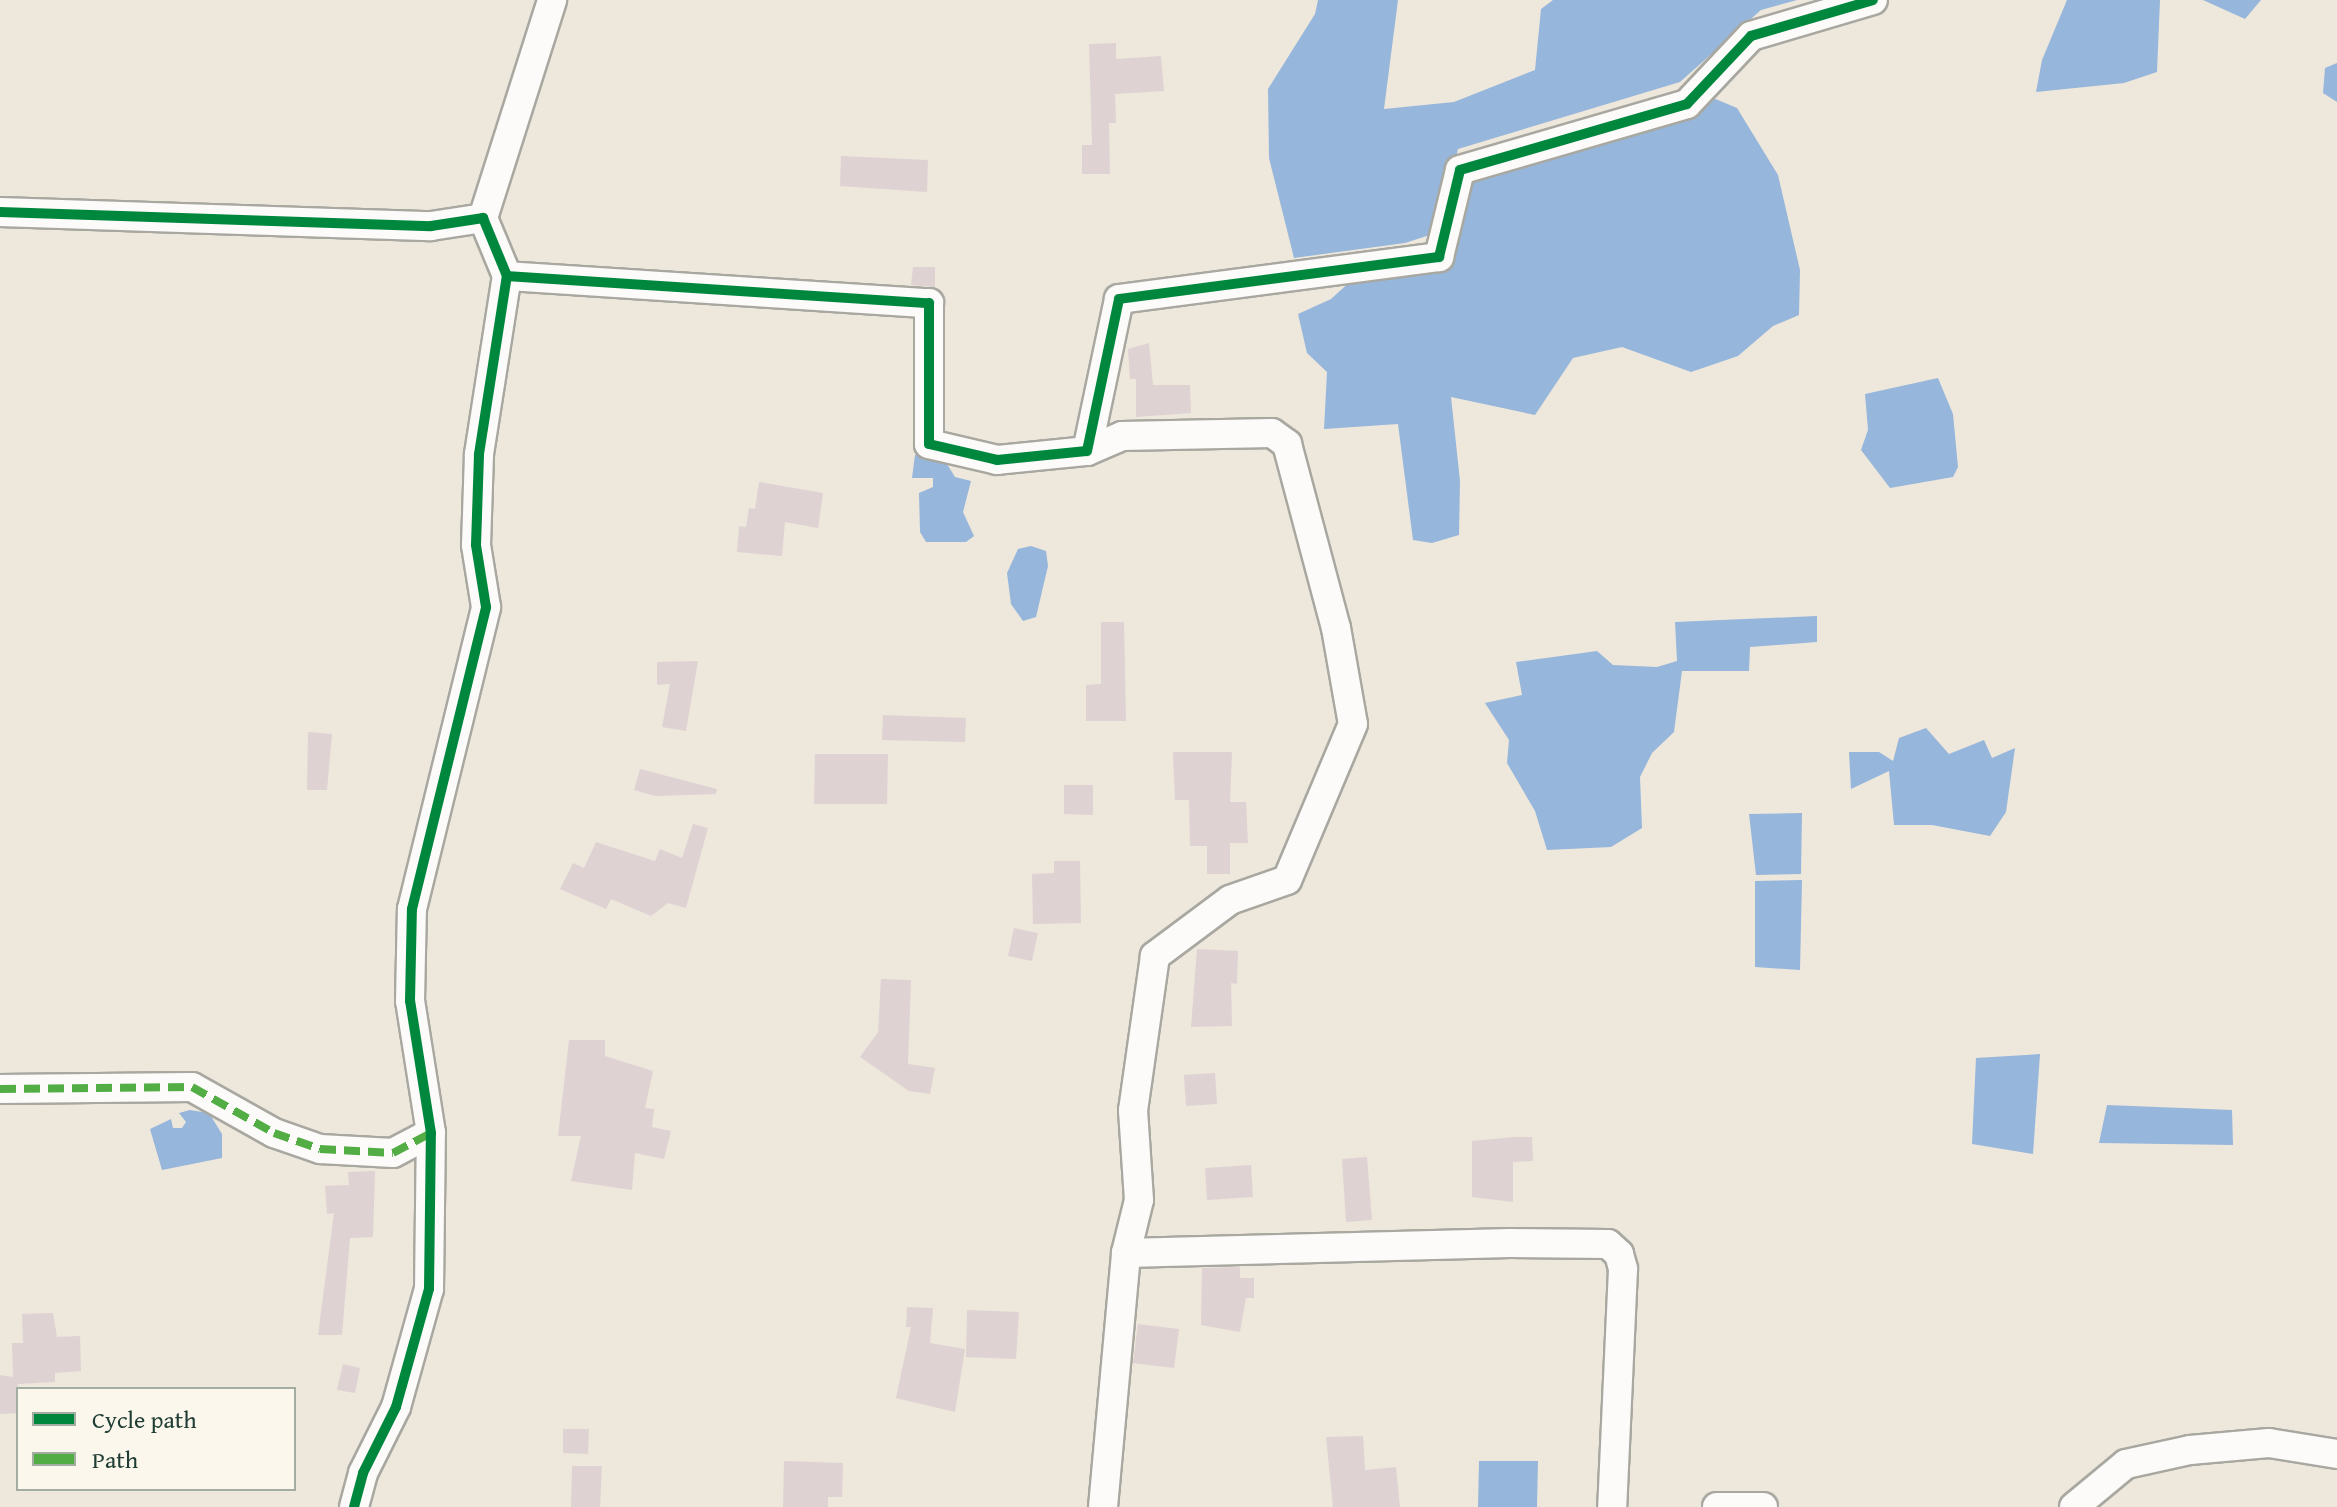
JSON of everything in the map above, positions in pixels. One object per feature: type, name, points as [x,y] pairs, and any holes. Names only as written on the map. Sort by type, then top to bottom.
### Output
[{"type":"street","points":[[354,1507],[363,1473],[396,1407],[429,1289],[431,1133],[410,1001],[412,909],[486,607],[476,545],[479,454],[507,276],[483,218],[552,0]]},
{"type":"street","points":[[1087,451],[1119,299],[1439,257],[1460,170],[1687,104],[1751,36],[1873,0]]},
{"type":"street","points":[[0,212],[431,226],[483,218]]},
{"type":"street","points":[[507,276],[929,303],[929,444],[997,460],[1087,451],[1122,436],[1272,433],[1287,444],[1336,628],[1353,724],[1287,880],[1230,900],[1155,956],[1133,1110],[1139,1200],[1126,1253],[1103,1507]]},
{"type":"street","points":[[0,1089],[192,1087],[274,1133],[320,1149],[393,1153],[431,1133]]},
{"type":"street","points":[[1126,1253],[1608,1244],[1623,1269],[1612,1507]]},
{"type":"street","points":[[2074,1507],[2126,1464],[2190,1450],[2269,1443],[2337,1454]]},
{"type":"street","points":[[1717,1507],[1763,1507]]},
{"type":"water","points":[[1318,0],[1398,0],[1384,109],[1454,102],[1535,70],[1541,9],[1553,0],[1797,0],[1761,10],[1680,82],[1458,149],[1439,232],[1405,243],[1294,258],[1269,158],[1268,89],[1315,14]]},
{"type":"water","points":[[2067,0],[2160,0],[2157,72],[2124,83],[2036,92],[2042,60]]},
{"type":"water","points":[[2203,0],[2261,0],[2245,19]]},
{"type":"water","points":[[2337,63],[2337,102],[2323,93],[2325,68]]},
{"type":"water","points":[[1706,95],[1737,108],[1778,175],[1800,270],[1799,315],[1773,326],[1738,356],[1691,372],[1622,347],[1573,358],[1535,415],[1451,397],[1460,481],[1459,535],[1432,543],[1413,540],[1398,424],[1324,429],[1327,372],[1307,353],[1298,314],[1331,299],[1364,269],[1448,254],[1479,165]]},
{"type":"water","points":[[1938,378],[1953,414],[1958,467],[1953,477],[1890,488],[1861,450],[1868,430],[1865,394]]},
{"type":"water","points":[[915,455],[942,456],[955,477],[971,481],[963,512],[974,536],[966,542],[926,542],[920,532],[919,493],[933,487],[933,478],[912,478]]},
{"type":"water","points":[[1031,546],[1046,551],[1048,566],[1036,617],[1023,621],[1011,604],[1007,573],[1018,549]]},
{"type":"water","points":[[1817,616],[1817,642],[1750,647],[1749,671],[1682,671],[1674,732],[1652,753],[1640,777],[1642,828],[1611,847],[1547,850],[1535,811],[1507,763],[1509,740],[1485,703],[1522,695],[1516,662],[1597,651],[1613,665],[1657,667],[1677,661],[1675,622]]},
{"type":"water","points":[[1926,728],[1949,754],[1984,740],[1992,758],[2015,748],[2006,812],[1990,836],[1932,825],[1894,825],[1889,771],[1851,789],[1849,752],[1879,752],[1893,761],[1899,738]]},
{"type":"water","points":[[1802,813],[1801,874],[1756,875],[1749,814]]},
{"type":"water","points":[[1802,880],[1800,970],[1755,967],[1755,881]]},
{"type":"water","points":[[2040,1054],[2033,1154],[1972,1144],[1976,1058]]},
{"type":"water","points":[[2107,1105],[2232,1110],[2233,1145],[2099,1143]]},
{"type":"water","points":[[190,1110],[209,1113],[222,1134],[222,1158],[162,1170],[150,1129],[171,1119],[173,1128],[182,1128],[186,1122],[179,1113]]},
{"type":"water","points":[[1479,1461],[1538,1461],[1537,1507],[1478,1507]]},
{"type":"building","points":[[1116,43],[1116,59],[1161,56],[1164,91],[1115,94],[1116,123],[1109,123],[1110,174],[1082,174],[1082,145],[1092,145],[1089,44]]},
{"type":"building","points":[[841,156],[928,160],[927,192],[840,186]]},
{"type":"building","points":[[913,267],[935,267],[935,287],[911,285]]},
{"type":"building","points":[[1149,343],[1153,385],[1190,385],[1191,413],[1136,417],[1136,379],[1130,379],[1128,349]]},
{"type":"building","points":[[759,482],[823,493],[818,528],[785,522],[782,556],[737,552],[739,526],[746,527],[749,508],[755,509]]},
{"type":"building","points":[[1101,622],[1124,622],[1126,721],[1086,721],[1086,685],[1101,684]]},
{"type":"building","points":[[698,661],[686,731],[662,727],[670,684],[657,685],[657,662]]},
{"type":"building","points":[[883,715],[966,718],[965,742],[882,740]]},
{"type":"building","points":[[308,732],[332,734],[327,790],[307,790]]},
{"type":"building","points":[[1173,752],[1232,752],[1230,802],[1246,802],[1248,843],[1230,843],[1230,874],[1207,874],[1207,846],[1190,846],[1189,800],[1175,800]]},
{"type":"building","points":[[815,754],[888,754],[887,804],[814,804]]},
{"type":"building","points":[[640,769],[717,789],[716,794],[655,796],[634,790]]},
{"type":"building","points":[[1064,785],[1093,785],[1093,815],[1064,814]]},
{"type":"building","points":[[693,824],[708,828],[686,908],[668,903],[651,916],[611,899],[606,909],[560,889],[573,863],[584,868],[596,842],[655,861],[660,849],[682,858]]},
{"type":"building","points":[[1054,861],[1080,861],[1081,923],[1033,924],[1032,874],[1054,873]]},
{"type":"building","points":[[1014,928],[1038,933],[1032,961],[1008,956]]},
{"type":"building","points":[[1197,949],[1238,951],[1237,984],[1231,983],[1232,1026],[1191,1027]]},
{"type":"building","points":[[881,979],[911,980],[908,1064],[935,1068],[930,1094],[909,1091],[860,1057],[878,1032]]},
{"type":"building","points":[[569,1040],[605,1040],[605,1056],[653,1071],[645,1108],[654,1109],[652,1127],[671,1131],[664,1159],[635,1153],[632,1190],[571,1181],[581,1136],[558,1136]]},
{"type":"building","points":[[1215,1073],[1217,1104],[1186,1106],[1184,1075]]},
{"type":"building","points":[[1532,1137],[1533,1161],[1513,1162],[1513,1202],[1472,1197],[1472,1141]]},
{"type":"building","points":[[1367,1157],[1372,1220],[1346,1222],[1342,1159]]},
{"type":"building","points":[[1251,1165],[1253,1197],[1207,1200],[1205,1168]]},
{"type":"building","points":[[375,1171],[373,1237],[350,1238],[342,1335],[318,1335],[334,1213],[327,1214],[325,1186],[349,1185],[348,1172]]},
{"type":"building","points":[[1240,1267],[1240,1278],[1254,1278],[1254,1298],[1246,1298],[1240,1332],[1201,1325],[1202,1268]]},
{"type":"building","points":[[907,1307],[933,1308],[930,1343],[965,1349],[955,1412],[896,1398],[911,1327],[906,1327]]},
{"type":"building","points":[[967,1310],[1019,1312],[1016,1359],[966,1357]]},
{"type":"building","points":[[53,1313],[57,1337],[80,1336],[81,1371],[55,1373],[55,1382],[18,1384],[16,1413],[0,1414],[0,1375],[13,1377],[12,1343],[23,1343],[22,1314]]},
{"type":"building","points":[[1138,1324],[1179,1329],[1174,1368],[1133,1363]]},
{"type":"building","points":[[343,1364],[360,1368],[355,1393],[337,1390]]},
{"type":"building","points":[[563,1429],[589,1429],[588,1454],[563,1453]]},
{"type":"building","points":[[1363,1436],[1365,1470],[1396,1467],[1400,1507],[1333,1507],[1326,1437]]},
{"type":"building","points":[[784,1461],[843,1463],[842,1497],[828,1497],[828,1507],[783,1507]]},
{"type":"building","points":[[572,1466],[602,1466],[600,1507],[571,1507]]},
{"type":"marked path","points":[[0,1089],[192,1087],[274,1133],[320,1149],[393,1153],[431,1133]]},
{"type":"cycle path","points":[[0,212],[431,226],[483,218],[507,276],[929,303],[929,444],[997,460],[1087,451],[1119,299],[1439,257],[1460,170],[1687,104],[1751,36],[1873,0]]},
{"type":"cycle path","points":[[354,1507],[363,1473],[396,1407],[429,1289],[431,1133],[410,1001],[412,909],[486,607],[476,545],[479,454],[507,276]]}]
